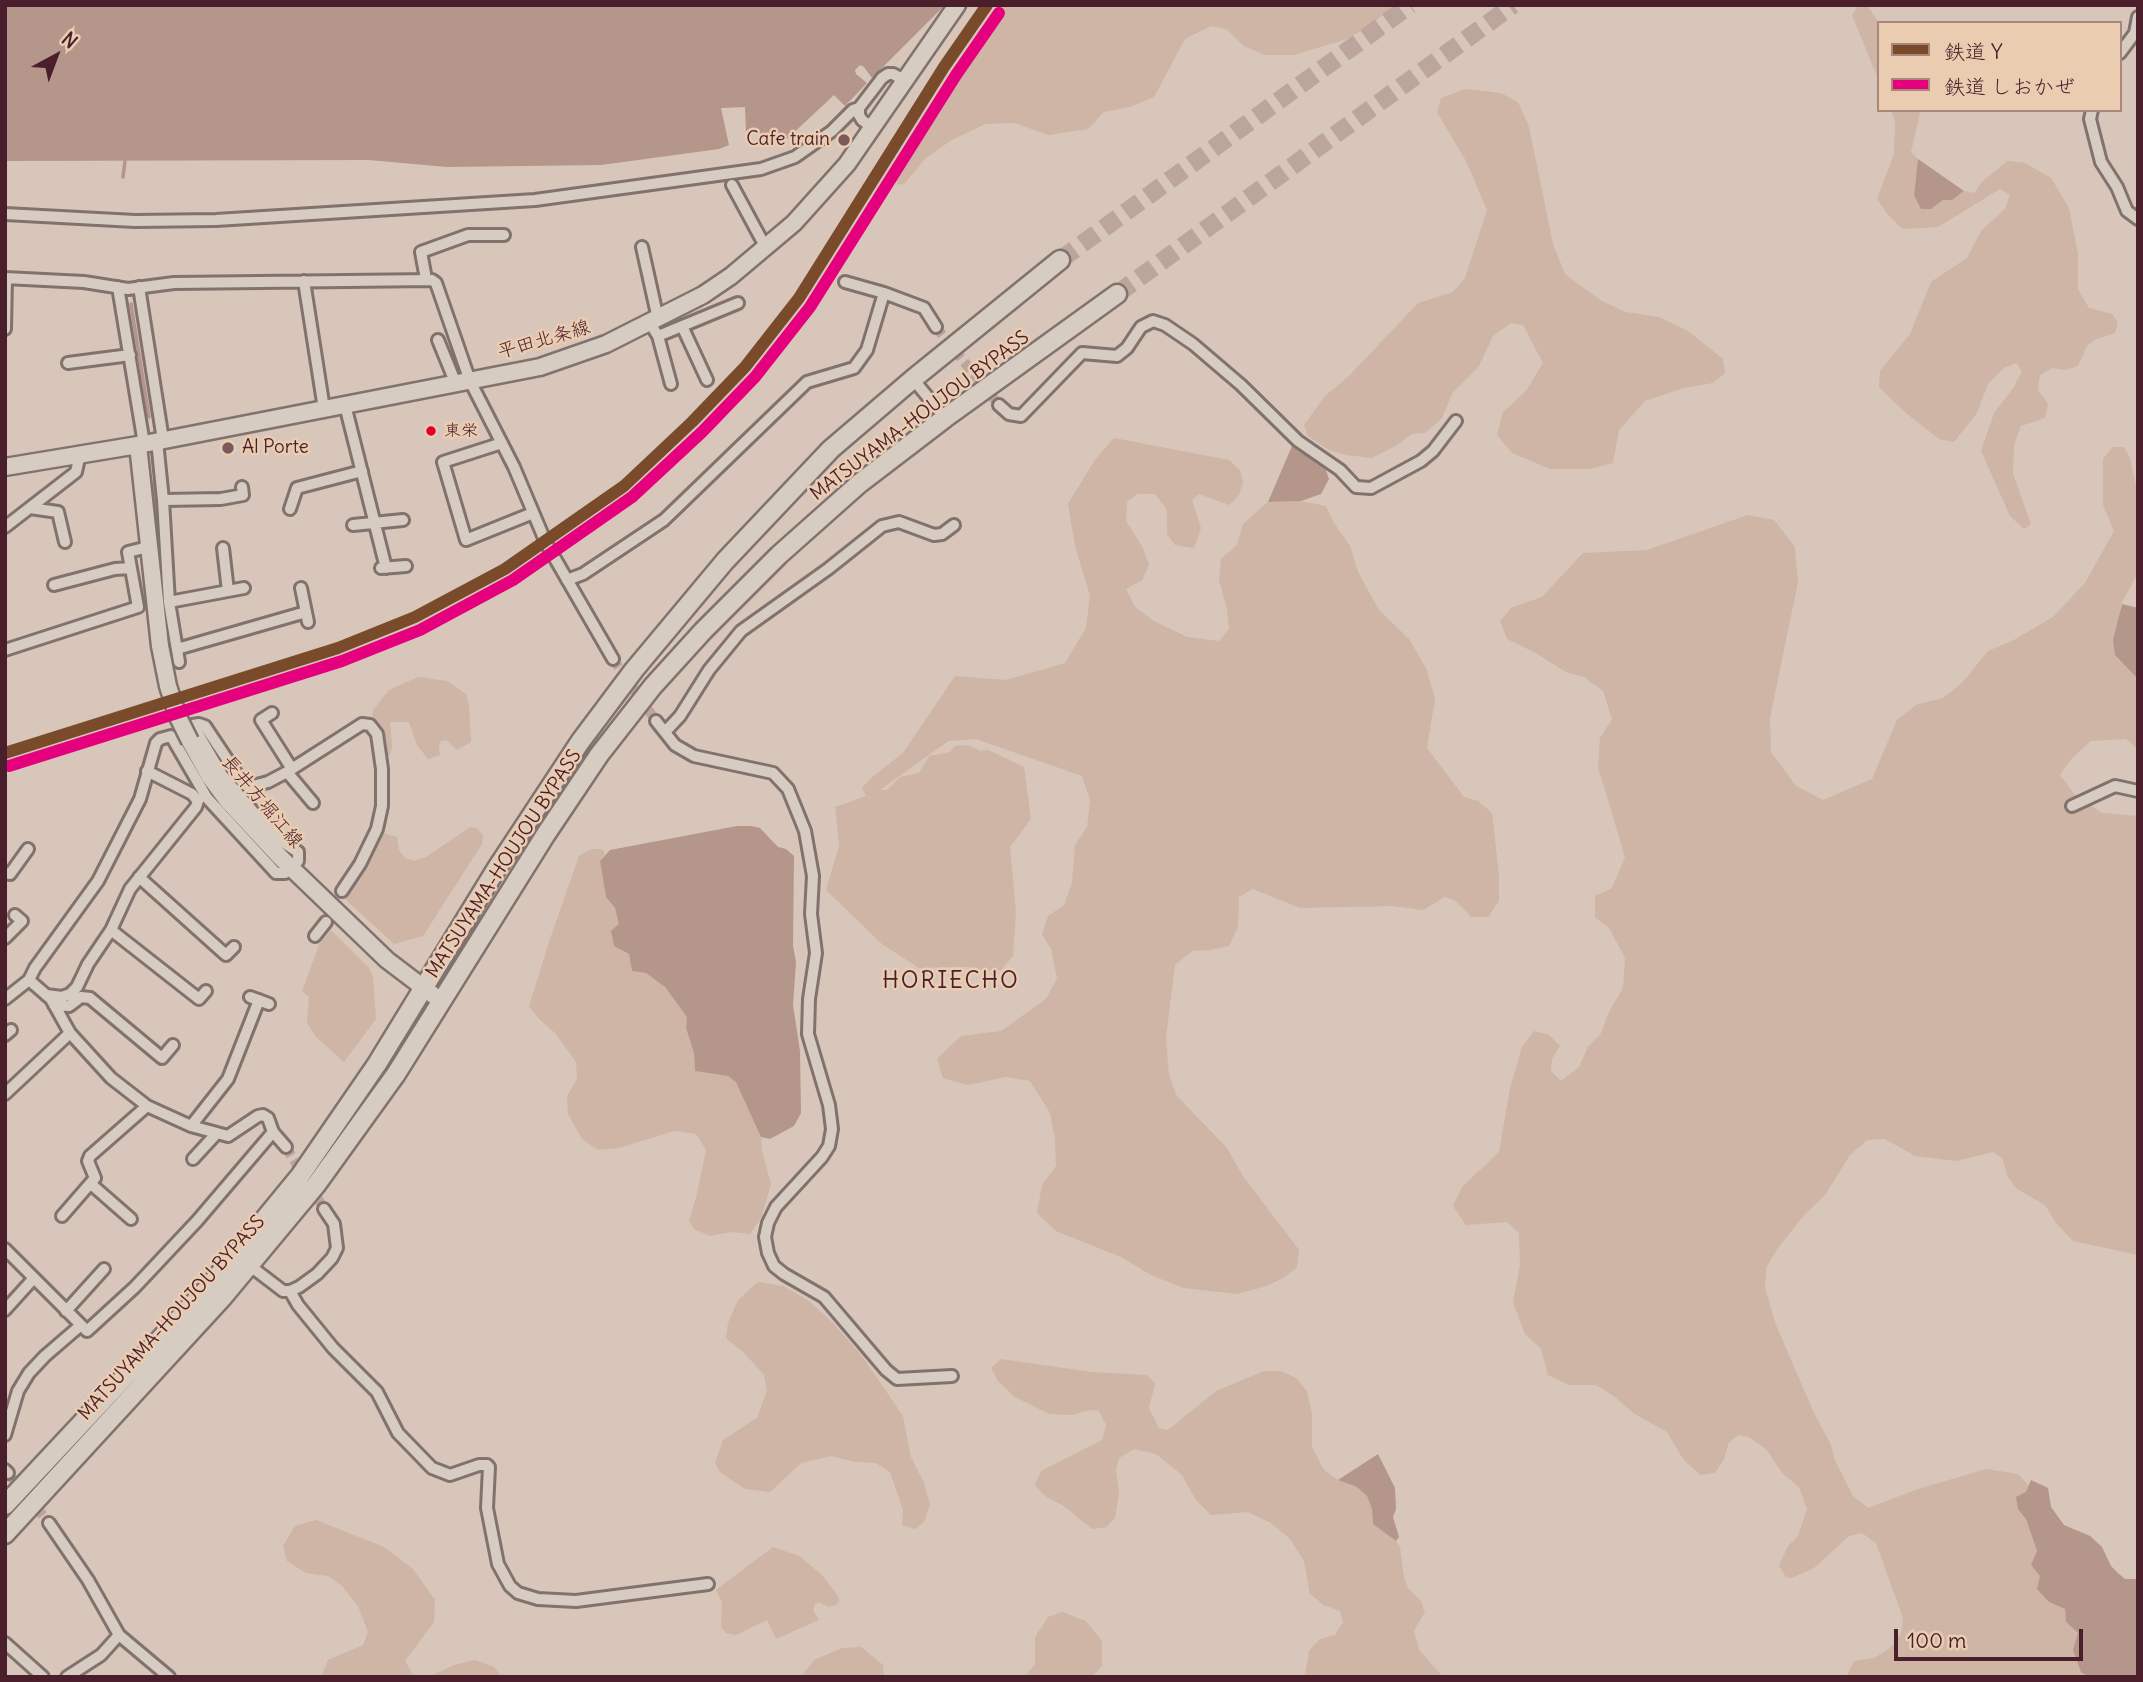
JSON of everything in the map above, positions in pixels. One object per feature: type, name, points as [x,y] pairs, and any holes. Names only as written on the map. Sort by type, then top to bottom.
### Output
[{"type":"highway","name":"MATSUYAMA-HOUJOU BYPASS","points":[[5,1505],[208,1288],[300,1177],[377,1064],[497,868],[580,742],[634,670],[725,561],[831,449],[1060,260]]},
{"type":"highway","name":"MATSUYAMA-HOUJOU BYPASS","points":[[5,1534],[222,1298],[324,1174],[396,1073],[599,755],[653,686],[779,555],[860,484],[945,418],[1117,294]]},
{"type":"main road","name":"平田北条線","points":[[5,467],[540,367],[655,326],[703,295],[766,248],[794,223],[847,164],[957,5]]},
{"type":"main road","name":"長井方堀江線","points":[[150,442],[148,547],[160,646],[172,696],[210,777],[227,800],[291,868],[387,960],[441,1001]]},
{"type":"street","points":[[2122,49],[2135,33],[2137,5]]},
{"type":"street","points":[[5,214],[135,220],[216,220],[341,214],[535,200],[761,169],[794,157],[832,131],[853,110],[859,108],[888,74],[894,74],[906,81]]},
{"type":"street","points":[[859,108],[862,120],[873,128]]},
{"type":"street","points":[[2092,112],[2090,119],[2101,162],[2117,187],[2127,211],[2138,219]]},
{"type":"street","points":[[732,185],[766,248]]},
{"type":"street","points":[[426,279],[421,252],[468,234],[504,235]]},
{"type":"street","points":[[642,247],[655,326],[671,384]]},
{"type":"street","points":[[5,329],[6,278],[84,282],[118,287],[174,282],[426,279],[436,283],[463,383]]},
{"type":"street","points":[[304,281],[324,409]]},
{"type":"street","points":[[845,282],[924,308],[936,327]]},
{"type":"street","points":[[118,287],[130,355],[163,499],[169,602],[179,662]]},
{"type":"street","points":[[139,287],[150,442]]},
{"type":"street","points":[[567,580],[583,574],[664,520],[807,382],[854,368],[867,350],[884,293]]},
{"type":"street","points":[[655,326],[682,326],[738,303]]},
{"type":"street","points":[[999,405],[1009,414],[1021,416],[1082,353],[1117,356],[1127,348],[1141,327],[1153,321],[1165,325],[1193,344],[1241,385],[1298,441],[1340,470],[1356,487],[1371,488],[1421,461],[1433,451],[1456,421]]},
{"type":"street","points":[[682,326],[708,380]]},
{"type":"street","points":[[438,340],[502,443],[546,543],[613,659]]},
{"type":"street","points":[[68,363],[130,355]]},
{"type":"street","points":[[913,379],[945,418]]},
{"type":"street","points":[[345,405],[376,522],[383,568],[406,566]]},
{"type":"street","points":[[502,443],[443,462],[466,540],[533,513]]},
{"type":"street","points":[[5,527],[76,472],[80,454]]},
{"type":"street","points":[[290,509],[297,488],[362,471]]},
{"type":"street","points":[[163,499],[222,499],[243,495],[242,486]]},
{"type":"street","points":[[30,508],[58,512],[65,542]]},
{"type":"street","points":[[353,525],[403,520]]},
{"type":"street","points":[[665,732],[680,716],[709,670],[741,631],[828,569],[882,526],[899,522],[934,535],[942,534],[954,524]]},
{"type":"street","points":[[5,650],[138,607],[128,552],[148,547]]},
{"type":"street","points":[[223,548],[228,591]]},
{"type":"street","points":[[54,585],[115,569],[131,568]]},
{"type":"street","points":[[169,602],[244,588]]},
{"type":"street","points":[[177,649],[307,617],[302,588]]},
{"type":"street","points":[[272,713],[261,720],[289,770],[313,803]]},
{"type":"street","points":[[656,721],[675,746],[694,756],[773,773],[789,789],[806,831],[813,876],[811,914],[816,953],[809,999],[808,1034],[829,1105],[832,1129],[829,1146],[822,1157],[776,1207],[765,1237],[768,1253],[774,1266],[784,1274],[824,1297],[886,1370],[897,1379],[952,1376]]},
{"type":"street","points":[[7,995],[29,980],[99,881],[139,799],[156,743],[170,736],[191,733],[199,724],[205,726],[243,783],[249,787],[268,782],[362,724],[370,725],[377,734],[382,769],[382,806],[377,829],[360,864],[342,891]]},
{"type":"street","points":[[170,736],[207,798],[246,842],[276,873],[281,874],[291,868]]},
{"type":"street","points":[[46,995],[62,997],[77,988],[88,964],[111,930],[130,889],[196,807],[198,801],[182,788],[148,771]]},
{"type":"street","points":[[2072,806],[2115,786],[2138,791]]},
{"type":"street","points":[[5,873],[10,874],[28,849]]},
{"type":"street","points":[[139,877],[226,955],[234,947]]},
{"type":"street","points":[[5,938],[22,921],[15,915]]},
{"type":"street","points":[[315,936],[326,922]]},
{"type":"street","points":[[111,930],[199,999],[206,991]]},
{"type":"street","points":[[29,980],[46,995],[70,1033],[111,1078],[147,1106],[191,1126],[229,1136],[263,1115],[268,1118],[272,1132],[286,1147]]},
{"type":"street","points":[[54,1005],[69,1006],[80,998],[90,998],[162,1058],[173,1045]]},
{"type":"street","points":[[191,1126],[228,1079],[259,1000]]},
{"type":"street","points":[[5,1094],[70,1033]]},
{"type":"street","points":[[62,1216],[92,1184],[94,1178],[88,1161],[90,1156],[147,1106]]},
{"type":"street","points":[[5,1249],[87,1331],[135,1287],[197,1221],[272,1132]]},
{"type":"street","points":[[193,1159],[217,1133]]},
{"type":"street","points":[[92,1184],[131,1219]]},
{"type":"street","points":[[290,1291],[325,1266],[337,1248],[334,1224],[324,1209]]},
{"type":"street","points":[[249,1265],[277,1287],[290,1291],[333,1348],[377,1392],[398,1433],[432,1468],[450,1475],[487,1465],[487,1508],[498,1564],[510,1586],[519,1593],[538,1599],[576,1601],[708,1584]]},
{"type":"street","points":[[66,1311],[104,1269]]},
{"type":"street","points":[[5,1310],[34,1278]]},
{"type":"street","points":[[5,1435],[18,1391],[29,1373],[44,1356],[81,1325]]},
{"type":"street","points":[[49,1523],[82,1570],[119,1634],[169,1677]]},
{"type":"street","points":[[67,1677],[101,1655],[119,1634]]},
{"type":"street","points":[[5,1643],[43,1677]]},
{"type":"shaded area","points":[[5,5],[945,5],[872,78],[860,65],[855,70],[867,83],[845,106],[834,95],[787,139],[746,131],[745,107],[721,108],[729,145],[719,149],[601,165],[447,167],[369,160],[5,161]]},
{"type":"shaded area","points":[[1002,5],[1394,5],[1371,25],[1347,39],[1294,55],[1265,55],[1244,46],[1226,29],[1211,26],[1185,39],[1154,97],[1130,107],[1104,112],[1088,129],[1048,135],[1015,123],[985,124],[950,141],[925,159],[905,183],[898,185],[893,171],[960,64]]},
{"type":"shaded area","points":[[1859,5],[1867,5],[1878,21],[1877,76],[1852,15]]},
{"type":"shaded area","points":[[1465,89],[1501,93],[1518,102],[1529,127],[1553,244],[1565,274],[1600,300],[1625,312],[1659,317],[1688,331],[1723,359],[1725,373],[1713,383],[1683,388],[1645,401],[1619,430],[1613,463],[1590,469],[1550,469],[1512,453],[1497,435],[1503,412],[1526,391],[1543,363],[1523,325],[1511,323],[1493,336],[1479,366],[1453,392],[1442,418],[1425,433],[1412,434],[1372,458],[1329,450],[1308,436],[1304,425],[1325,396],[1349,376],[1418,303],[1453,292],[1465,278],[1487,210],[1466,161],[1437,112],[1441,98]]},
{"type":"shaded area","points":[[1892,112],[1920,112],[1911,152],[1918,159],[1914,195],[1931,209],[1943,200],[1952,200],[1964,191],[1974,193],[1982,182],[2007,161],[2025,163],[2051,178],[2069,208],[2078,254],[2078,289],[2089,308],[2112,314],[2118,322],[2115,333],[2096,339],[2087,346],[2078,366],[2065,370],[2052,368],[2040,375],[2038,390],[2048,404],[2045,418],[2021,426],[2014,445],[2013,474],[2031,524],[2024,529],[2010,516],[1981,451],[1994,413],[2014,387],[2022,371],[2016,363],[2004,368],[1988,384],[1977,413],[1954,442],[1939,439],[1879,387],[1880,371],[1910,334],[1931,282],[1967,258],[1981,231],[2005,209],[2010,195],[2000,189],[1938,227],[1903,229],[1888,215],[1877,199],[1894,154],[1895,121]]},
{"type":"shaded area","points":[[1918,159],[1964,191],[1952,200],[1943,200],[1931,209],[1921,209],[1914,195]]},
{"type":"shaded area","points":[[1114,438],[1229,460],[1240,470],[1243,483],[1239,495],[1229,505],[1199,494],[1192,500],[1201,528],[1194,548],[1175,545],[1167,534],[1167,510],[1155,494],[1137,494],[1127,502],[1126,521],[1142,546],[1149,565],[1142,580],[1126,589],[1135,607],[1154,621],[1187,637],[1219,641],[1229,629],[1219,580],[1221,559],[1237,545],[1243,524],[1268,502],[1301,501],[1326,506],[1350,546],[1358,572],[1379,610],[1409,639],[1426,668],[1435,698],[1427,748],[1464,797],[1478,801],[1492,813],[1499,901],[1488,917],[1471,917],[1456,901],[1445,897],[1423,910],[1392,906],[1300,908],[1253,889],[1239,897],[1238,927],[1229,946],[1192,951],[1175,965],[1166,1038],[1169,1075],[1177,1096],[1227,1148],[1243,1176],[1299,1250],[1297,1267],[1285,1277],[1267,1286],[1237,1294],[1183,1288],[1151,1275],[1121,1257],[1056,1231],[1037,1213],[1042,1185],[1056,1166],[1055,1139],[1050,1113],[1030,1081],[1006,1077],[968,1085],[943,1078],[937,1059],[961,1036],[1001,1031],[1046,999],[1057,978],[1051,949],[1042,934],[1048,916],[1064,905],[1072,883],[1075,845],[1087,827],[1090,800],[1082,776],[976,739],[949,741],[880,790],[887,790],[900,777],[919,773],[929,756],[950,752],[955,746],[968,745],[980,751],[988,750],[1024,767],[1031,819],[1010,847],[1016,912],[1013,956],[1001,970],[984,971],[969,967],[919,968],[882,944],[826,890],[839,846],[835,807],[866,796],[862,788],[903,753],[955,676],[1006,680],[1065,663],[1086,628],[1090,596],[1075,546],[1068,504],[1094,461]]},
{"type":"shaded area","points":[[1292,446],[1317,458],[1324,465],[1329,479],[1321,494],[1301,501],[1268,502]]},
{"type":"shaded area","points":[[2113,447],[2124,447],[2130,458],[2138,496],[2138,573],[2121,604],[2115,655],[2138,679],[2138,749],[2126,739],[2091,741],[2072,758],[2060,775],[2075,795],[2102,813],[2138,816],[2138,1255],[2073,1241],[2056,1223],[2045,1205],[2017,1189],[2008,1177],[2002,1158],[1993,1152],[1956,1161],[1915,1156],[1885,1139],[1867,1140],[1850,1155],[1825,1195],[1805,1214],[1778,1248],[1766,1268],[1765,1288],[1776,1325],[1814,1413],[1831,1445],[1834,1458],[1853,1496],[1868,1508],[1918,1489],[1986,1469],[2018,1474],[2028,1485],[2026,1519],[2037,1551],[2040,1576],[2049,1602],[2065,1609],[2066,1622],[2078,1633],[2081,1672],[2089,1677],[1846,1677],[1854,1661],[1874,1658],[1889,1649],[1901,1634],[1903,1618],[1876,1543],[1862,1533],[1849,1536],[1814,1568],[1792,1578],[1786,1577],[1779,1566],[1788,1546],[1798,1536],[1807,1509],[1799,1487],[1782,1473],[1767,1450],[1749,1437],[1739,1435],[1729,1442],[1724,1459],[1715,1473],[1700,1475],[1683,1459],[1667,1432],[1633,1413],[1615,1397],[1596,1385],[1569,1385],[1548,1375],[1541,1349],[1525,1334],[1513,1302],[1520,1265],[1519,1233],[1507,1222],[1466,1225],[1453,1206],[1462,1187],[1499,1152],[1510,1088],[1522,1047],[1534,1031],[1549,1035],[1560,1046],[1552,1059],[1551,1071],[1561,1081],[1579,1067],[1588,1047],[1600,1035],[1623,988],[1625,958],[1609,928],[1595,917],[1595,896],[1612,888],[1625,857],[1598,767],[1600,738],[1612,719],[1603,691],[1584,677],[1566,672],[1507,639],[1500,621],[1511,608],[1542,597],[1583,553],[1647,550],[1748,515],[1774,520],[1795,547],[1798,582],[1770,718],[1771,752],[1796,786],[1823,800],[1872,779],[1897,720],[1916,705],[1943,698],[1962,683],[1988,651],[2014,640],[2053,617],[2085,583],[2114,531],[2103,505],[2103,459]]},
{"type":"shaded area","points":[[2122,604],[2138,608],[2138,679],[2115,655],[2113,640]]},
{"type":"shaded area","points":[[418,677],[447,681],[466,694],[471,742],[457,750],[446,740],[441,741],[440,755],[428,759],[417,745],[409,722],[390,722],[392,746],[390,755],[386,757],[372,717],[373,710],[389,690]]},
{"type":"shaded area","points":[[737,826],[760,828],[778,847],[786,849],[794,856],[793,946],[796,962],[793,1005],[800,1051],[801,1113],[794,1126],[770,1139],[761,1137],[736,1082],[728,1076],[695,1071],[694,1053],[686,1028],[687,1017],[665,987],[646,973],[632,971],[629,954],[614,946],[611,931],[619,924],[615,908],[606,897],[600,861],[610,850]]},
{"type":"shaded area","points":[[470,827],[477,828],[483,835],[482,844],[423,936],[394,944],[345,899],[380,832],[397,837],[399,850],[405,858],[414,861],[426,857]]},
{"type":"shaded area","points":[[591,849],[602,849],[605,854],[600,861],[606,896],[615,908],[632,971],[646,973],[665,987],[687,1017],[686,1028],[694,1053],[695,1071],[728,1076],[737,1082],[761,1137],[771,1184],[761,1218],[750,1234],[732,1232],[710,1236],[694,1229],[689,1220],[706,1150],[696,1134],[674,1131],[619,1148],[598,1150],[582,1139],[568,1114],[567,1096],[577,1079],[576,1062],[555,1033],[529,1006],[579,856]]},
{"type":"shaded area","points":[[331,930],[369,968],[373,977],[376,1019],[344,1062],[315,1036],[307,1022],[309,997],[302,991],[319,945]]},
{"type":"shaded area","points":[[758,1282],[783,1286],[809,1301],[833,1323],[862,1356],[903,1416],[911,1457],[924,1483],[930,1505],[924,1522],[915,1529],[902,1525],[903,1510],[890,1472],[876,1463],[831,1456],[801,1463],[770,1492],[745,1489],[720,1472],[715,1463],[723,1440],[757,1418],[767,1390],[764,1375],[726,1338],[728,1323],[738,1300]]},
{"type":"shaded area","points":[[1001,1359],[1092,1372],[1147,1375],[1155,1384],[1149,1408],[1159,1428],[1168,1430],[1216,1391],[1264,1371],[1281,1371],[1296,1378],[1307,1391],[1312,1414],[1312,1447],[1324,1470],[1338,1480],[1357,1487],[1367,1496],[1372,1509],[1373,1524],[1400,1547],[1408,1588],[1421,1601],[1425,1612],[1414,1631],[1419,1650],[1443,1677],[1305,1677],[1309,1651],[1320,1639],[1335,1635],[1343,1622],[1340,1611],[1324,1605],[1310,1594],[1304,1561],[1290,1539],[1271,1523],[1248,1512],[1211,1515],[1196,1500],[1182,1475],[1156,1454],[1134,1449],[1119,1458],[1116,1470],[1119,1492],[1115,1518],[1106,1527],[1092,1529],[1064,1506],[1045,1496],[1035,1485],[1041,1471],[1102,1440],[1106,1425],[1099,1411],[1089,1410],[1073,1415],[1049,1414],[1015,1397],[998,1381],[991,1368]]},
{"type":"shaded area","points":[[1378,1454],[1395,1488],[1396,1509],[1393,1517],[1399,1537],[1396,1541],[1373,1524],[1372,1509],[1367,1496],[1357,1487],[1338,1480]]},
{"type":"shaded area","points":[[2031,1480],[2048,1488],[2051,1507],[2064,1525],[2090,1536],[2102,1547],[2111,1566],[2125,1579],[2138,1579],[2138,1677],[2089,1677],[2081,1672],[2073,1650],[2078,1633],[2066,1622],[2065,1609],[2049,1602],[2037,1589],[2040,1576],[2031,1565],[2037,1551],[2026,1519],[2018,1509],[2016,1497],[2026,1492]]},
{"type":"shaded area","points":[[316,1520],[384,1547],[413,1569],[435,1600],[434,1622],[405,1661],[413,1675],[425,1677],[321,1677],[328,1660],[363,1645],[368,1632],[358,1606],[342,1586],[328,1576],[306,1573],[287,1561],[283,1546],[295,1526]]},
{"type":"shaded area","points":[[773,1547],[799,1556],[822,1575],[839,1601],[828,1607],[819,1602],[815,1604],[813,1610],[819,1620],[776,1639],[767,1620],[736,1635],[726,1633],[721,1627],[722,1602],[716,1590]]},
{"type":"shaded area","points":[[1062,1612],[1086,1621],[1102,1641],[1102,1666],[1092,1677],[1025,1677],[1035,1664],[1035,1637],[1048,1617]]},
{"type":"shaded area","points":[[861,1647],[883,1665],[884,1677],[801,1677],[814,1660],[842,1648]]},
{"type":"shaded area","points":[[475,1660],[494,1667],[502,1677],[429,1677],[454,1665]]},
{"type":"waterway","points":[[123,177],[125,161]]},
{"type":"waterway","points":[[131,304],[149,417]]},
{"type":"waterway","points":[[154,482],[158,539]]},
{"type":"waterway","points":[[161,555],[162,584]]},
{"type":"tunnel","points":[[1060,260],[1410,5]]},
{"type":"tunnel","points":[[1117,294],[1513,5]]},
{"type":"tunnel","points":[[936,327],[999,405]]},
{"type":"tunnel","points":[[613,659],[656,721]]},
{"type":"tunnel","points":[[326,922],[342,891]]},
{"type":"tunnel","points":[[286,1147],[324,1209]]},
{"type":"tunnel","points":[[8,1473],[49,1523]]},
{"type":"rail line","name":"Y","points":[[5,753],[338,648],[415,617],[505,569],[624,486],[745,367],[799,298],[944,67],[987,5]]},
{"type":"rail line","name":"しおかぜ","points":[[9,766],[342,661],[420,630],[513,580],[632,497],[702,432],[755,377],[810,307],[956,75],[999,13]]},
{"type":"place","name":"Cafe train","points":[[844,140]]},
{"type":"place","name":"東栄","points":[[431,431]]},
{"type":"place","name":"Al Porte","points":[[228,448]]},
{"type":"district","name":"HORIECHO","points":[[951,981]]}]
